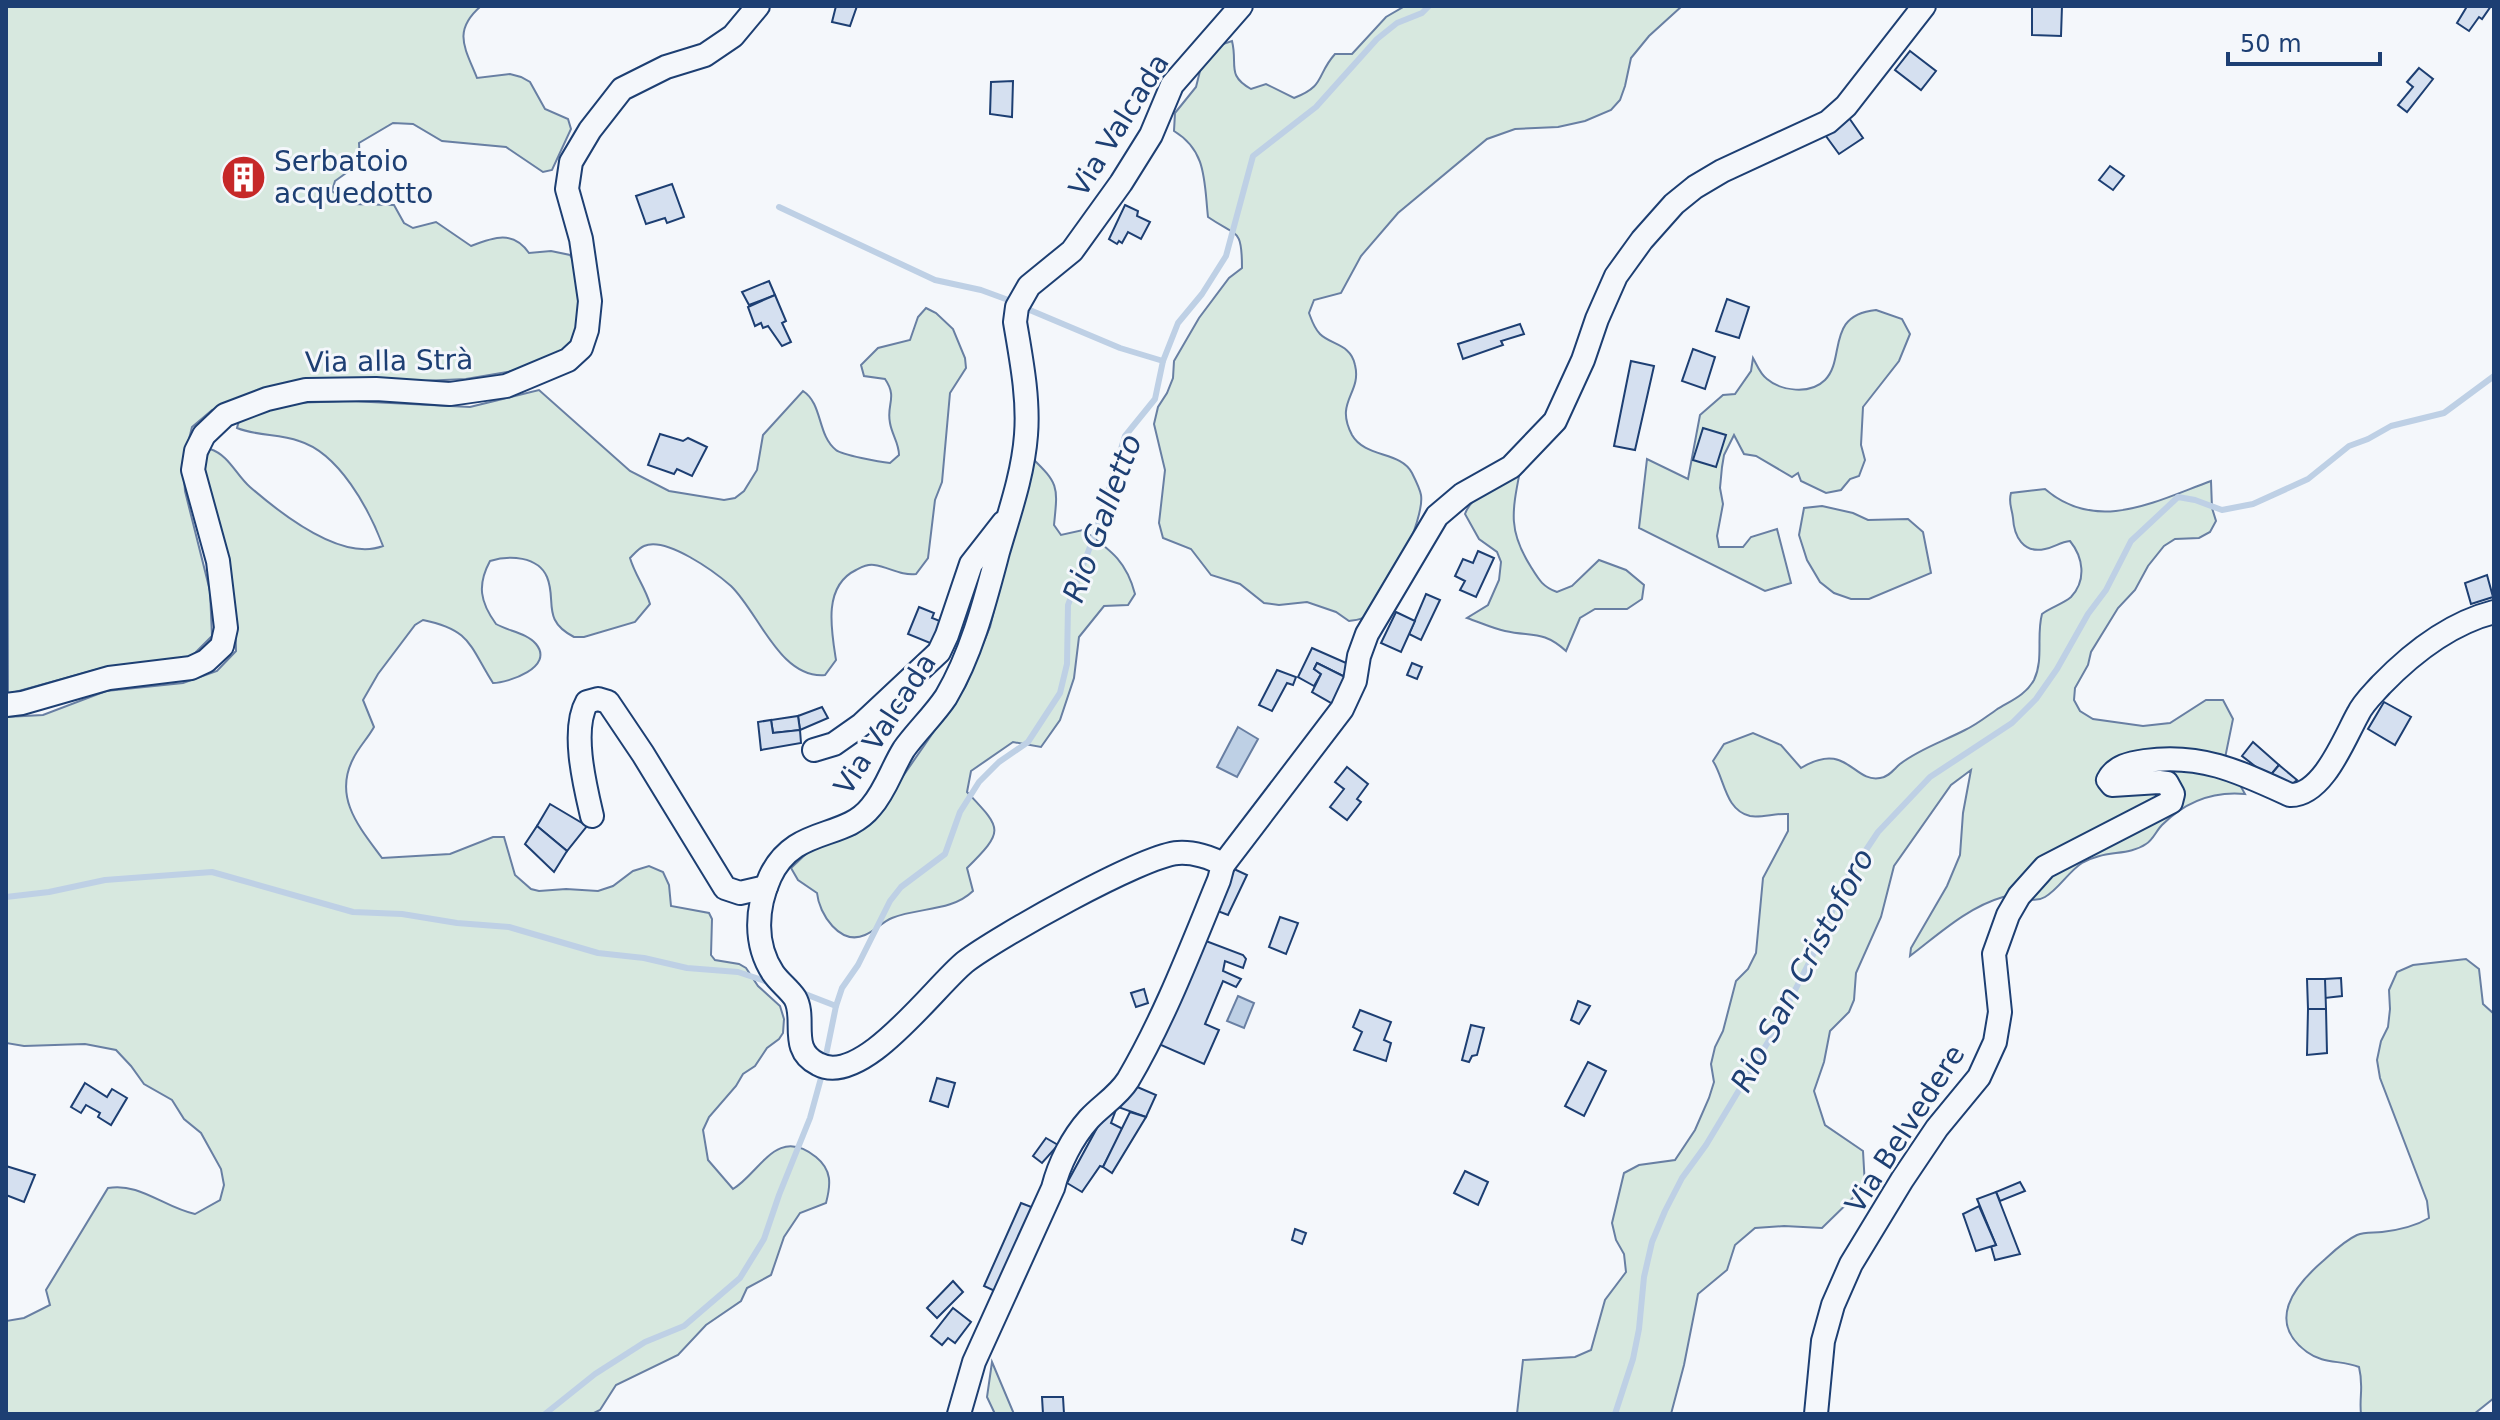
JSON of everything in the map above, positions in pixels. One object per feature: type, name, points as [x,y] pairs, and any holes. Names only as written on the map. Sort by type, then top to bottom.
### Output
[{"type":"street","name":"Via alla Strà","points":[[6,705],[109,678],[191,668],[206,661],[222,646],[226,628],[218,561],[193,470],[196,451],[204,435],[225,415],[267,399],[306,390],[376,389],[450,394],[506,386],[568,360],[581,348],[587,330],[590,301],[581,239],[567,189],[571,162],[590,130],[622,89],[666,67],[705,55],[733,36],[758,6]]},
{"type":"street","name":"Via Valcada","points":[[1223,865],[1207,857],[1179,853],[1110,880],[984,948],[937,987],[879,1047],[857,1061],[831,1068],[815,1063],[806,1054],[798,1031],[795,998],[775,977],[767,963],[758,927],[766,887],[782,857],[795,846],[858,820],[871,808],[902,753],[945,697],[969,647],[1020,471],[1027,417],[1015,322],[1017,307],[1029,286],[1072,251],[1092,225],[1151,135],[1172,85],[1241,6]]},
{"type":"street","points":[[959,1414],[974,1362],[1053,1188],[1058,1168],[1088,1120],[1119,1092],[1134,1070],[1179,978],[1223,865],[1342,709],[1355,681],[1367,634],[1437,516],[1463,494],[1511,467],[1555,421],[1616,276],[1674,204],[1707,179],[1828,122],[1846,106],[1924,6]]},
{"type":"street","points":[[814,750],[834,744],[861,725],[939,652],[971,564],[1009,516]]},
{"type":"street","name":"Via Belvedere","points":[[1816,1414],[1823,1341],[1833,1305],[1851,1264],[1925,1145],[1979,1077],[1995,1042],[2000,1012],[1994,954],[2008,915],[2019,896],[2045,867],[2171,802],[2173,794],[2167,783],[2112,785],[2108,780],[2110,776],[2127,764],[2170,758],[2206,761],[2290,795],[2297,795],[2326,771],[2360,710],[2409,658],[2450,631],[2478,616],[2494,612]]},
{"type":"street","points":[[592,816],[584,782],[582,711],[587,702],[598,699],[608,702],[643,754],[725,888],[740,893],[766,887]]},
{"type":"street","points":[[968,1388],[981,1414]]},
{"type":"shaded area","points":[[6,6],[481,6],[466,24],[464,32],[465,49],[477,78],[510,74],[521,77],[530,82],[545,109],[568,119],[571,129],[552,170],[543,172],[506,147],[442,141],[413,124],[393,123],[359,143],[360,163],[335,181],[332,191],[350,204],[394,205],[404,223],[413,228],[436,222],[471,246],[488,240],[510,238],[529,253],[551,251],[570,255],[576,265],[583,325],[566,349],[524,369],[466,379],[267,388],[212,410],[192,427],[183,463],[185,491],[210,591],[212,636],[191,657],[102,668],[8,694]]},
{"type":"shaded area","points":[[1405,6],[1682,6],[1649,36],[1631,58],[1620,100],[1611,110],[1585,121],[1558,127],[1515,129],[1487,139],[1398,213],[1361,256],[1341,293],[1314,300],[1309,313],[1316,329],[1324,338],[1345,349],[1355,365],[1355,383],[1346,414],[1352,435],[1365,448],[1407,466],[1421,495],[1411,540],[1384,594],[1366,616],[1349,621],[1336,612],[1307,602],[1264,603],[1240,584],[1211,575],[1191,549],[1163,538],[1159,523],[1165,470],[1154,424],[1158,407],[1173,378],[1174,361],[1199,318],[1229,278],[1242,268],[1239,239],[1232,231],[1208,217],[1202,168],[1193,148],[1174,131],[1175,113],[1196,87],[1204,55],[1217,46],[1232,41],[1234,69],[1243,84],[1251,89],[1266,84],[1294,98],[1316,84],[1335,54],[1352,54],[1386,17]]},
{"type":"shaded area","points":[[926,308],[953,329],[966,368],[950,393],[942,482],[935,500],[928,558],[916,574],[867,565],[845,577],[838,586],[832,609],[836,660],[825,675],[795,667],[783,656],[731,586],[690,557],[665,546],[644,546],[630,558],[650,604],[635,622],[584,637],[574,637],[557,624],[550,586],[543,570],[522,559],[498,559],[490,561],[483,578],[482,593],[486,608],[496,624],[536,644],[540,652],[535,666],[518,677],[493,683],[473,649],[460,634],[423,620],[415,625],[378,674],[363,700],[374,727],[355,755],[348,773],[346,787],[352,812],[382,858],[450,854],[493,837],[504,837],[515,875],[531,889],[598,891],[613,886],[633,871],[649,866],[663,872],[669,885],[671,906],[709,913],[712,919],[711,955],[715,960],[746,968],[758,986],[780,1006],[784,1019],[783,1033],[779,1039],[767,1048],[755,1066],[743,1074],[709,1117],[703,1130],[708,1160],[733,1189],[770,1155],[790,1146],[816,1157],[829,1178],[826,1203],[800,1213],[784,1237],[771,1275],[747,1288],[741,1301],[706,1325],[678,1355],[616,1385],[600,1410],[592,1414],[6,1414],[6,1321],[24,1318],[50,1305],[46,1290],[108,1188],[141,1192],[195,1214],[220,1200],[224,1185],[221,1169],[201,1133],[184,1119],[172,1100],[144,1084],[116,1050],[85,1044],[24,1046],[6,1043],[6,717],[43,715],[106,691],[183,683],[217,671],[236,651],[235,606],[224,540],[201,469],[210,449],[227,460],[250,487],[312,532],[349,547],[366,549],[383,546],[351,484],[327,457],[299,441],[237,428],[240,417],[290,403],[351,401],[470,407],[539,390],[630,471],[669,491],[724,500],[735,498],[744,491],[757,470],[763,435],[803,391],[814,404],[826,436],[836,450],[890,463],[899,455],[890,423],[889,386],[885,379],[864,376],[861,365],[878,348],[910,340],[918,317]]},
{"type":"shaded area","points":[[1876,310],[1902,319],[1910,334],[1899,361],[1863,407],[1861,445],[1865,460],[1859,476],[1850,479],[1841,490],[1826,493],[1801,481],[1798,473],[1792,477],[1756,456],[1744,454],[1734,435],[1724,455],[1720,488],[1723,504],[1717,536],[1719,547],[1743,547],[1751,537],[1777,529],[1791,583],[1765,591],[1639,528],[1647,459],[1688,479],[1700,415],[1723,395],[1735,394],[1751,371],[1753,358],[1762,375],[1773,383],[1788,389],[1812,388],[1825,380],[1831,371],[1839,339],[1849,320]]},
{"type":"shaded area","points":[[1031,457],[1052,480],[1056,493],[1054,525],[1061,535],[1083,530],[1101,544],[1122,564],[1135,594],[1128,605],[1104,606],[1079,637],[1074,678],[1060,720],[1041,747],[1013,742],[971,771],[967,792],[987,814],[994,830],[988,845],[967,868],[973,891],[955,903],[892,918],[865,935],[847,936],[832,926],[822,910],[817,893],[798,880],[791,868],[810,850],[856,834],[874,818],[966,685],[990,627]]},
{"type":"shaded area","points":[[1520,471],[1514,510],[1515,532],[1536,576],[1545,585],[1557,592],[1572,586],[1599,560],[1626,570],[1644,585],[1642,599],[1627,609],[1595,609],[1580,618],[1566,651],[1544,637],[1505,631],[1467,618],[1488,605],[1499,580],[1501,562],[1497,552],[1479,539],[1465,514],[1481,494]]},
{"type":"shaded area","points":[[2211,481],[2216,521],[2210,532],[2199,538],[2175,539],[2164,546],[2135,590],[2118,608],[2091,652],[2088,665],[2075,688],[2074,700],[2080,711],[2093,719],[2143,726],[2170,723],[2206,700],[2223,700],[2233,719],[2225,758],[2245,794],[2211,796],[2190,804],[2171,817],[2151,840],[2139,848],[2098,856],[2082,863],[2050,894],[2040,899],[2008,896],[1978,907],[1910,956],[1911,948],[1947,886],[1960,855],[1963,813],[1971,770],[1951,785],[1894,866],[1881,917],[1856,973],[1854,1000],[1849,1012],[1830,1031],[1814,1091],[1825,1125],[1863,1151],[1865,1186],[1822,1228],[1755,1228],[1735,1245],[1727,1270],[1698,1294],[1671,1414],[1517,1414],[1523,1360],[1575,1357],[1591,1350],[1605,1300],[1626,1272],[1624,1254],[1616,1240],[1612,1223],[1624,1173],[1639,1165],[1675,1160],[1695,1130],[1714,1082],[1711,1064],[1736,981],[1748,969],[1756,953],[1763,878],[1788,831],[1788,814],[1750,816],[1735,808],[1713,761],[1724,744],[1753,733],[1781,745],[1801,768],[1829,758],[1848,764],[1871,778],[1886,776],[1907,759],[1973,726],[2026,690],[2037,672],[2042,614],[2064,602],[2076,590],[2081,569],[2078,554],[2070,541],[2037,550],[2025,546],[2014,525],[2011,493],[2045,489],[2085,510],[2106,512],[2148,504]]},
{"type":"shaded area","points":[[1822,506],[1868,520],[1908,519],[1923,532],[1931,573],[1869,599],[1851,599],[1834,593],[1820,582],[1807,560],[1799,535],[1804,508]]},
{"type":"shaded area","points":[[2466,959],[2479,969],[2483,1004],[2494,1014],[2494,1398],[2474,1414],[2361,1414],[2359,1367],[2319,1358],[2307,1352],[2295,1341],[2286,1317],[2294,1293],[2302,1282],[2348,1240],[2360,1234],[2406,1228],[2429,1218],[2427,1201],[2380,1078],[2377,1060],[2388,1027],[2389,990],[2397,972],[2413,965]]},
{"type":"shaded area","points":[[992,1362],[1014,1414],[995,1414],[987,1397]]},
{"type":"water","points":[[1238,727],[1258,739],[1237,777],[1217,767]]},
{"type":"water","points":[[1238,996],[1254,1003],[1244,1028],[1227,1021]]},
{"type":"building","points":[[836,6],[857,6],[850,26],[832,22]]},
{"type":"building","points":[[2032,6],[2062,6],[2061,36],[2032,35]]},
{"type":"building","points":[[2463,6],[2491,6],[2469,31],[2457,23],[2466,8]]},
{"type":"building","points":[[1910,51],[1936,71],[1921,90],[1895,70]]},
{"type":"building","points":[[2419,68],[2433,79],[2407,112],[2398,105],[2413,87],[2407,82]]},
{"type":"building","points":[[1013,81],[1012,117],[990,114],[991,82]]},
{"type":"building","points":[[1847,115],[1863,138],[1839,154],[1823,132]]},
{"type":"building","name":"Serbatoio acquedotto","points":[[243,157],[257,163],[263,177],[257,191],[243,197],[229,191],[223,177],[229,163]]},
{"type":"building","points":[[2110,166],[2124,176],[2113,190],[2099,180]]},
{"type":"building","points":[[672,184],[684,217],[667,223],[665,218],[646,224],[636,196]]},
{"type":"building","points":[[1125,205],[1150,222],[1141,239],[1128,232],[1122,243],[1119,241],[1117,244],[1109,239]]},
{"type":"building","points":[[769,281],[775,295],[749,305],[742,292]]},
{"type":"building","points":[[775,295],[791,342],[782,346],[768,326],[763,328],[761,323],[755,326],[748,307]]},
{"type":"building","points":[[1727,299],[1749,307],[1739,338],[1716,331]]},
{"type":"building","points":[[1520,324],[1524,334],[1463,359],[1458,344]]},
{"type":"building","points":[[1693,349],[1715,357],[1705,389],[1682,381]]},
{"type":"building","points":[[1631,361],[1654,366],[1635,450],[1614,446]]},
{"type":"building","points":[[1703,428],[1726,435],[1716,467],[1693,460]]},
{"type":"building","points":[[660,434],[683,441],[688,438],[707,447],[692,476],[677,469],[674,474],[648,465]]},
{"type":"building","points":[[1478,551],[1494,558],[1476,597],[1460,590],[1465,581],[1455,576],[1463,559],[1473,563]]},
{"type":"building","points":[[2487,575],[2493,597],[2471,604],[2465,583]]},
{"type":"building","points":[[1426,594],[1440,600],[1421,640],[1409,634]]},
{"type":"building","points":[[919,607],[934,613],[932,618],[945,623],[935,645],[908,634]]},
{"type":"building","points":[[1396,612],[1415,621],[1401,652],[1381,643]]},
{"type":"building","points":[[1312,648],[1353,666],[1347,678],[1317,663],[1314,669],[1321,674],[1314,686],[1298,677]]},
{"type":"building","points":[[1317,663],[1347,678],[1333,704],[1312,692],[1321,674],[1314,669]]},
{"type":"building","points":[[1412,663],[1422,667],[1417,679],[1407,675]]},
{"type":"building","points":[[1277,670],[1296,677],[1293,685],[1287,683],[1272,711],[1259,705]]},
{"type":"building","points":[[2384,702],[2411,717],[2395,745],[2368,729]]},
{"type":"building","points":[[822,707],[828,718],[800,730],[798,716]]},
{"type":"building","points":[[798,716],[800,730],[773,733],[771,720]]},
{"type":"building","points":[[771,720],[773,733],[800,730],[801,743],[761,750],[758,722]]},
{"type":"building","points":[[2253,742],[2279,765],[2269,777],[2242,756]]},
{"type":"building","points":[[2279,765],[2297,780],[2287,789],[2269,777]]},
{"type":"building","points":[[1347,767],[1368,784],[1357,799],[1361,802],[1347,820],[1330,807],[1344,789],[1335,782]]},
{"type":"building","points":[[550,804],[587,826],[567,851],[537,826]]},
{"type":"building","points":[[537,826],[567,851],[554,872],[525,844]]},
{"type":"building","points":[[1234,869],[1247,875],[1228,915],[1215,910]]},
{"type":"building","points":[[1280,917],[1298,923],[1286,954],[1269,947]]},
{"type":"building","points":[[1198,938],[1243,955],[1246,959],[1243,968],[1225,961],[1223,971],[1241,979],[1236,987],[1223,981],[1205,1024],[1219,1030],[1204,1064],[1161,1045],[1157,1040]]},
{"type":"building","points":[[2341,978],[2342,996],[2325,998],[2325,979]]},
{"type":"building","points":[[2307,979],[2325,979],[2326,1009],[2308,1009]]},
{"type":"building","points":[[1144,989],[1148,1003],[1136,1007],[1131,993]]},
{"type":"building","points":[[1578,1001],[1590,1006],[1579,1024],[1571,1020]]},
{"type":"building","points":[[2308,1009],[2326,1009],[2327,1053],[2307,1055]]},
{"type":"building","points":[[1360,1010],[1391,1022],[1384,1040],[1391,1043],[1386,1061],[1354,1050],[1362,1032],[1353,1027]]},
{"type":"building","points":[[1471,1025],[1484,1028],[1477,1055],[1472,1056],[1469,1062],[1462,1060]]},
{"type":"building","points":[[1588,1062],[1606,1071],[1584,1116],[1565,1106]]},
{"type":"building","points":[[937,1078],[955,1083],[948,1107],[930,1101]]},
{"type":"building","points":[[85,1083],[107,1097],[112,1089],[127,1098],[111,1125],[98,1117],[100,1113],[86,1105],[81,1113],[71,1107]]},
{"type":"building","points":[[1128,1083],[1156,1095],[1146,1117],[1118,1107]]},
{"type":"building","points":[[1117,1107],[1111,1123],[1123,1129],[1103,1167],[1100,1166],[1082,1192],[1067,1183],[1103,1117]]},
{"type":"building","points":[[1130,1112],[1146,1117],[1112,1173],[1103,1167]]},
{"type":"building","points":[[1046,1138],[1058,1145],[1042,1163],[1033,1156]]},
{"type":"building","points":[[6,1166],[35,1175],[24,1202],[6,1195]]},
{"type":"building","points":[[1465,1171],[1488,1182],[1478,1205],[1454,1193]]},
{"type":"building","points":[[2020,1182],[2025,1191],[2000,1201],[1996,1192]]},
{"type":"building","points":[[1996,1192],[2020,1254],[1995,1260],[1991,1246],[1996,1245],[1977,1199]]},
{"type":"building","points":[[1021,1203],[1034,1208],[997,1292],[984,1286]]},
{"type":"building","points":[[1979,1206],[1996,1245],[1976,1251],[1963,1214]]},
{"type":"building","points":[[1295,1229],[1306,1233],[1302,1244],[1292,1240]]},
{"type":"building","points":[[953,1281],[963,1292],[937,1318],[927,1308]]},
{"type":"building","points":[[953,1308],[971,1322],[955,1343],[948,1338],[942,1345],[931,1336]]},
{"type":"building","points":[[1042,1397],[1063,1397],[1064,1414],[1043,1414]]},
{"type":"waterway","name":"Rio Galletto","points":[[825,1060],[842,988],[858,965],[890,901],[901,887],[945,854],[960,812],[979,782],[999,762],[1028,742],[1060,693],[1067,664],[1068,605],[1096,531],[1125,436],[1155,399],[1163,361],[1178,323],[1202,294],[1226,256],[1253,156],[1316,107],[1377,39],[1397,23],[1422,13],[1429,6]]},
{"type":"waterway","points":[[779,207],[935,280],[981,290],[1011,301]]},
{"type":"waterway","points":[[1025,308],[1120,348],[1163,361]]},
{"type":"waterway","name":"Rio San Cristoforo","points":[[1615,1414],[1633,1359],[1652,1242],[1665,1211],[1682,1178],[1706,1145],[1771,1037],[1812,957],[1846,880],[1878,832],[1930,777],[2012,723],[2036,699],[2106,590],[2131,541],[2178,497],[2222,510],[2253,504],[2308,479],[2349,446],[2391,426],[2444,413],[2494,376]]},
{"type":"waterway","points":[[6,897],[105,880],[212,872],[353,912],[402,914],[509,927],[598,953],[644,958],[687,968],[738,972],[771,983]]},
{"type":"waterway","points":[[800,992],[836,1006]]},
{"type":"waterway","name":"Rio Galletto","points":[[545,1414],[595,1374],[645,1342],[684,1326],[740,1278],[764,1239],[810,1118],[821,1078]]},
{"type":"place","name":"Serbatoio acquedotto","points":[[243,177]]}]
